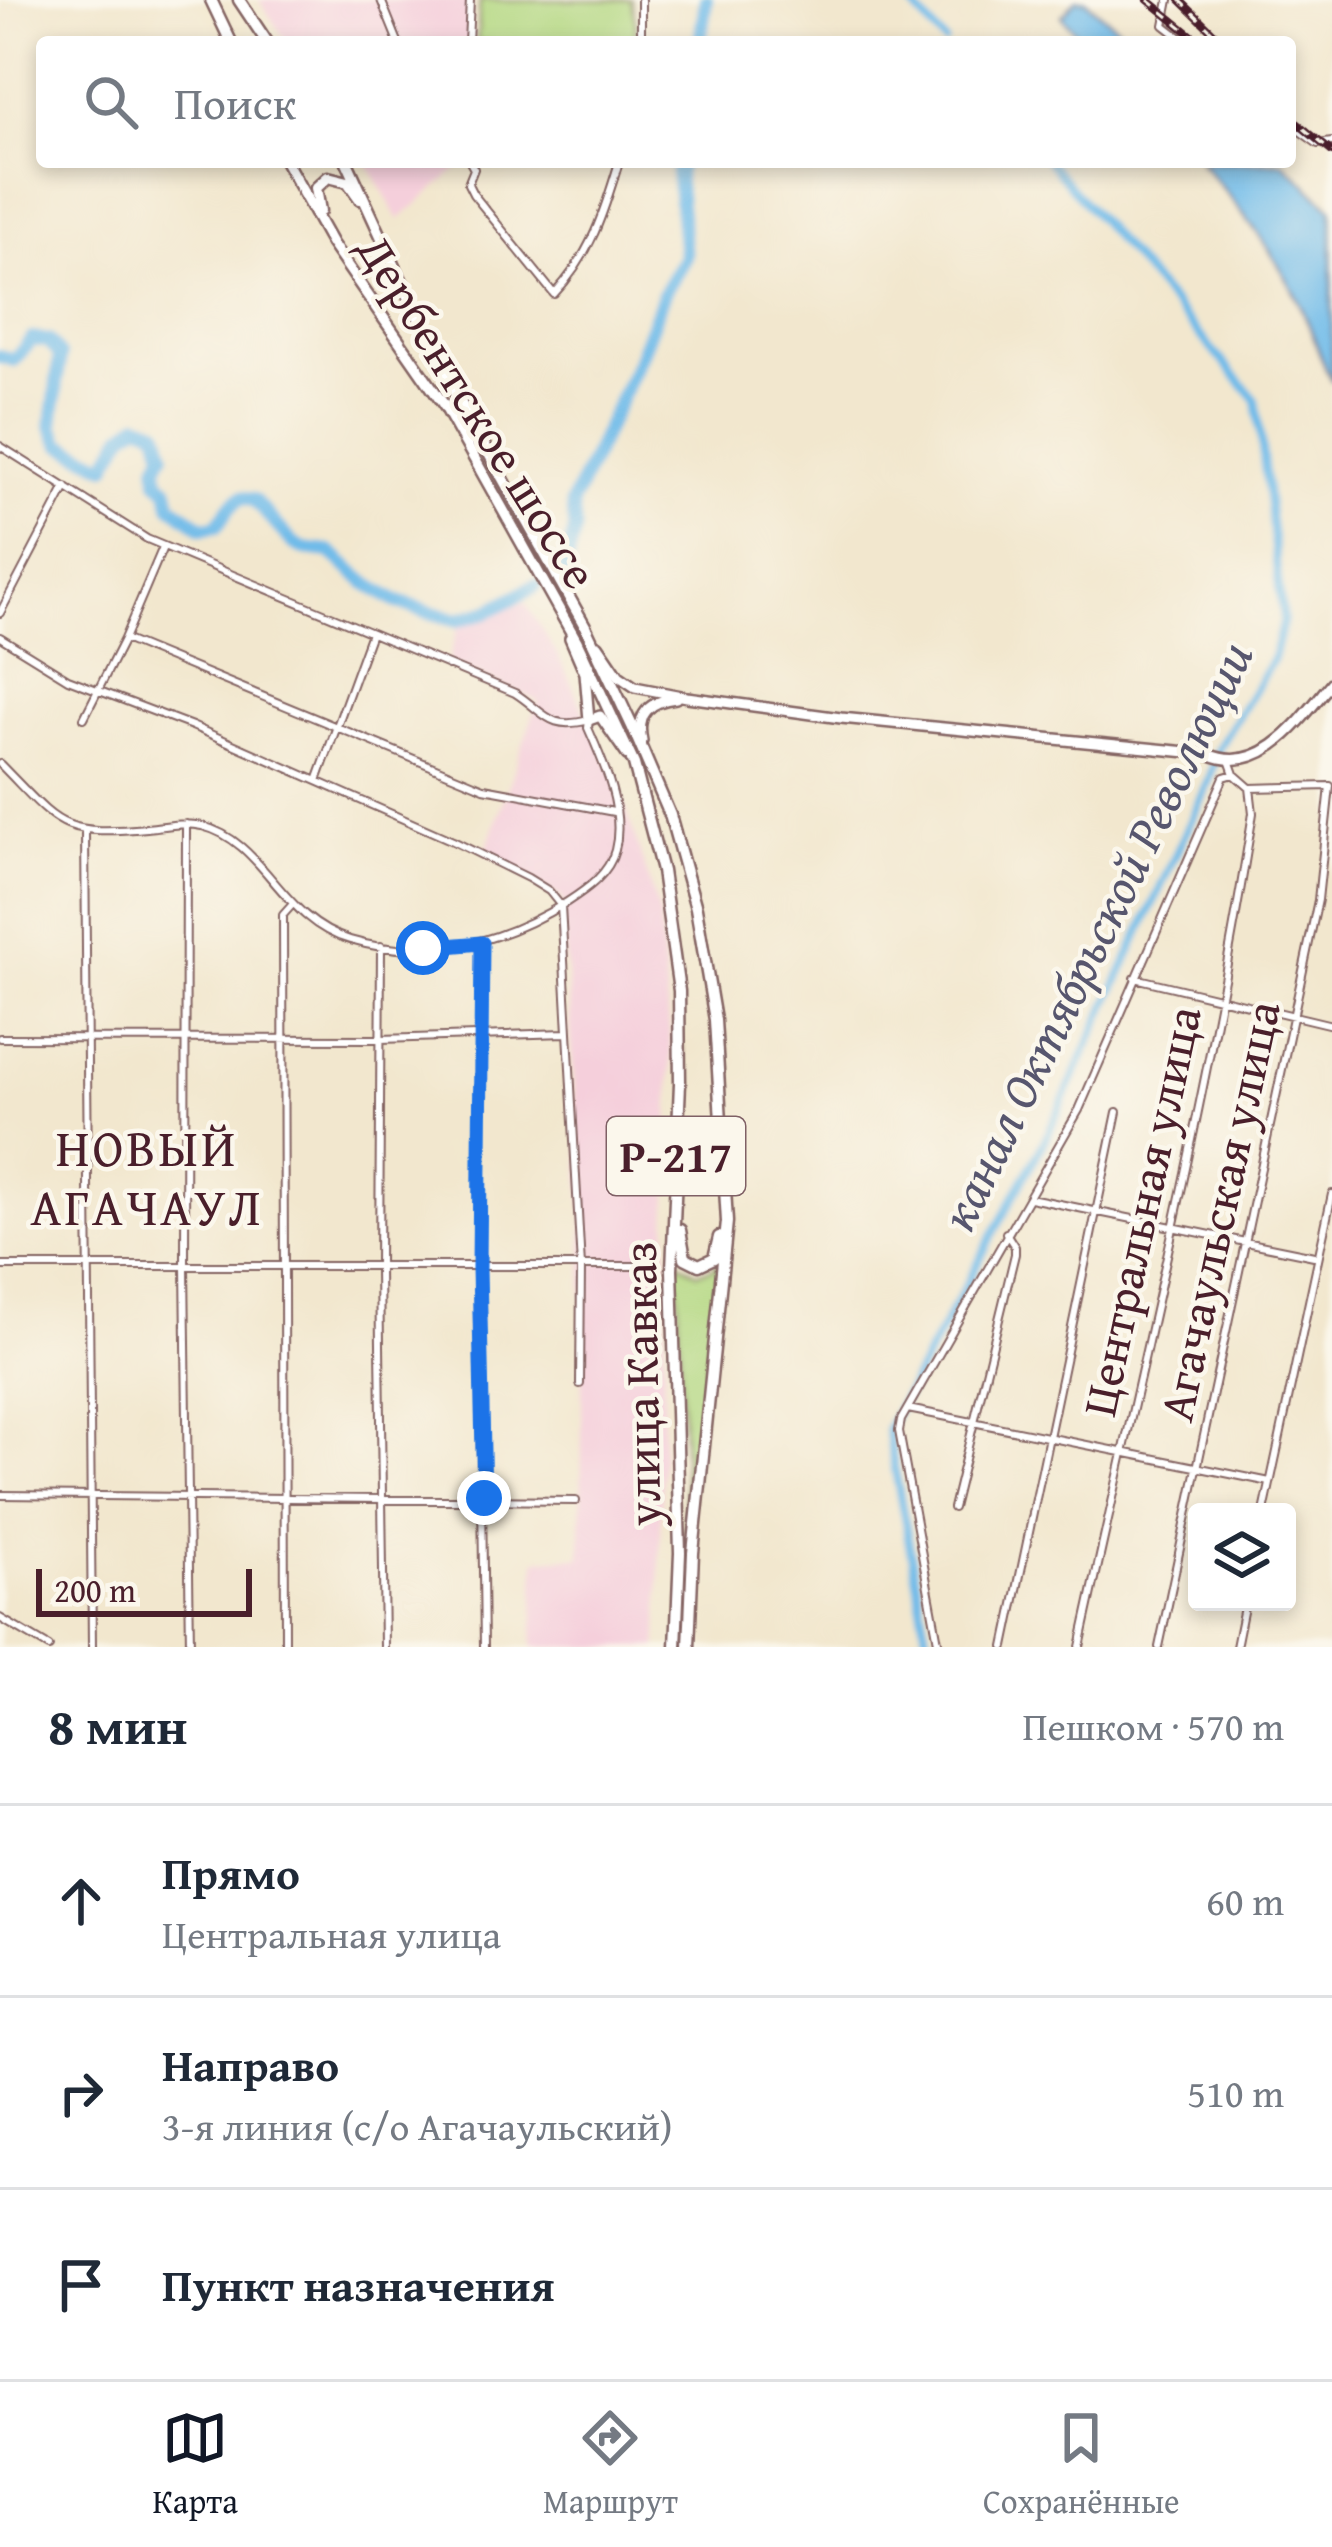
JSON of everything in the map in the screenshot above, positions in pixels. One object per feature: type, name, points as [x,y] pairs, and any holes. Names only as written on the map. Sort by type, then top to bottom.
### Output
[{"type":"highway","points":[[211,0],[228,36]]},
{"type":"highway","points":[[239,0],[263,36]]},
{"type":"highway","name":"Дербентское шоссе","points":[[289,168],[332,244],[446,408],[605,700]]},
{"type":"highway","points":[[350,168],[444,373],[585,626],[640,762],[670,815],[695,908],[715,1020],[724,1156],[718,1251],[707,1263],[685,1258],[680,1250],[676,1149]]},
{"type":"highway","points":[[351,269],[316,204],[316,188],[324,178],[335,176],[348,182],[387,242]]},
{"type":"highway","name":"улица Кавказ","points":[[605,700],[640,762],[672,923],[679,991],[672,1269],[680,1552],[676,1647]]},
{"type":"highway","name":"улица Кавказ","points":[[689,1647],[693,1553],[724,1276],[724,1156]]},
{"type":"main road","points":[[560,612],[585,673],[589,720],[600,716],[640,762]]},
{"type":"main road","points":[[585,626],[619,676],[634,687],[859,720],[1219,758],[1264,753],[1297,724],[1332,682]]},
{"type":"main road","points":[[640,762],[639,726],[645,710],[656,700],[687,697]]},
{"type":"street","points":[[381,0],[396,36]]},
{"type":"street","points":[[468,36],[470,0]]},
{"type":"street","points":[[640,0],[641,36]]},
{"type":"street","points":[[1169,0],[1164,25],[1178,36]]},
{"type":"street","points":[[1296,128],[1318,144],[1332,142]]},
{"type":"street","points":[[474,168],[468,184],[473,194],[554,294],[576,271],[600,228],[617,168]]},
{"type":"street","points":[[0,446],[163,547],[515,693],[540,715],[560,724],[589,720],[588,728],[609,775],[617,845],[600,877],[514,932],[447,949],[381,946],[325,930],[292,905],[244,849],[202,826],[85,832],[61,823],[0,764]]},
{"type":"street","points":[[0,613],[66,488]]},
{"type":"street","points":[[84,718],[163,547]]},
{"type":"street","points":[[317,781],[371,633]]},
{"type":"street","points":[[0,637],[55,672],[317,781],[528,878],[549,891],[561,906],[581,1267],[580,1384]]},
{"type":"street","points":[[124,639],[484,788],[614,812]]},
{"type":"street","points":[[1219,758],[1250,788],[1331,786]]},
{"type":"street","points":[[939,1647],[899,1431],[1079,1110],[1223,777],[1234,774]]},
{"type":"street","name":"Агачаульская улица","points":[[1159,1647],[1325,859],[1331,786]]},
{"type":"street","name":"Центральная улица","points":[[1081,1647],[1221,1000],[1252,813],[1250,788]]},
{"type":"street","points":[[185,824],[190,1647]]},
{"type":"street","points":[[85,832],[92,1647]]},
{"type":"street","points":[[285,1647],[283,915],[292,905]]},
{"type":"street","points":[[482,943],[479,1268],[484,1647]]},
{"type":"street","points":[[381,946],[384,1647]]},
{"type":"street","points":[[1135,978],[1332,1025]]},
{"type":"street","points":[[0,1038],[381,1039],[567,1033]]},
{"type":"street","points":[[1005,1647],[1118,1112]]},
{"type":"street","points":[[1266,1503],[1332,1194]]},
{"type":"street","points":[[1030,1198],[1316,1256]]},
{"type":"street","points":[[953,1508],[1015,1254],[1016,1247],[1006,1233]]},
{"type":"street","points":[[0,1266],[645,1266]]},
{"type":"street","points":[[908,1409],[1270,1482]]},
{"type":"street","points":[[0,1495],[576,1501]]},
{"type":"street","points":[[1236,1647],[1243,1611]]},
{"type":"street","points":[[0,1618],[49,1647]]},
{"type":"shaded area","points":[[259,0],[472,0],[469,36],[283,36]]},
{"type":"shaded area","points":[[370,168],[458,168],[399,220]]},
{"type":"shaded area","points":[[525,602],[558,656],[618,782],[659,914],[671,1051],[658,1647],[533,1647],[536,1559],[581,1557],[583,1217],[562,898],[485,853],[538,701],[448,662],[461,617],[486,616]]},
{"type":"green space","points":[[480,0],[631,0],[636,25],[635,36],[477,36]]},
{"type":"green space","points":[[677,1260],[697,1273],[720,1260],[686,1533]]},
{"type":"water","points":[[1076,0],[1085,0],[1128,36],[1079,36],[1062,16]]},
{"type":"water","points":[[1205,168],[1289,168],[1332,209],[1332,382],[1304,312],[1241,211]]},
{"type":"waterway","points":[[701,36],[706,0]]},
{"type":"waterway","name":"канал Октябрьской Революции","points":[[908,0],[940,36]]},
{"type":"waterway","points":[[565,569],[575,529],[572,503],[664,293],[685,257],[679,168]]},
{"type":"waterway","name":"канал Октябрьской Революции","points":[[929,1647],[887,1429],[1048,1134],[1208,783],[1219,747],[1273,659],[1283,620],[1256,400],[1054,168]]},
{"type":"waterway","points":[[0,356],[14,360],[32,339],[49,341],[60,355],[52,427],[61,444],[106,466],[124,434],[139,423],[158,430],[164,453],[157,466],[158,481],[168,489],[171,505],[203,528],[217,526],[242,497],[254,500],[292,542],[304,549],[330,552],[395,601],[458,620],[489,611],[535,586]]},
{"type":"railway","points":[[1148,0],[1193,36]]},
{"type":"railway","points":[[1180,0],[1217,36]]},
{"type":"railway","points":[[1296,122],[1332,152]]},
{"type":"district","name":"НОВЫЙ АГАЧАУЛ","points":[[147,1177]]},
{"type":"route","points":[[423,948],[482,943],[479,1268],[484,1498]]}]
